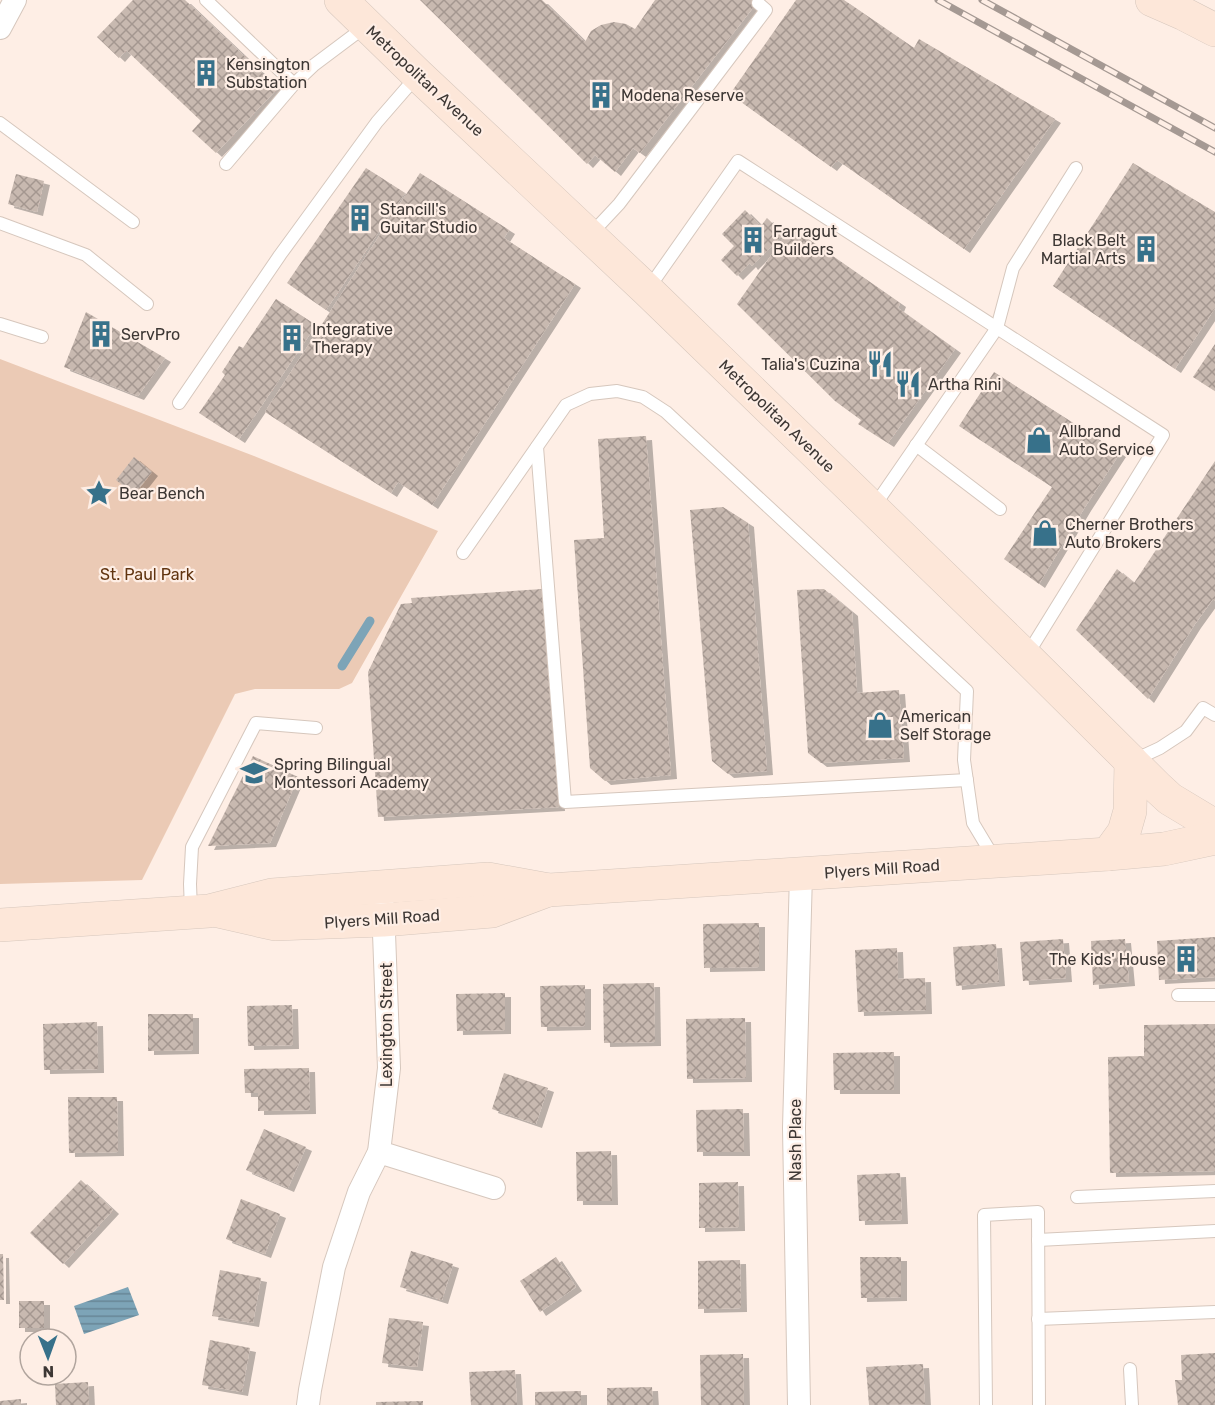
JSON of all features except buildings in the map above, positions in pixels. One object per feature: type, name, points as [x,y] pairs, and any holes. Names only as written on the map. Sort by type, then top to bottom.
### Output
[{"type":"street","points":[[0,28],[15,0]]},
{"type":"street","name":"Metropolitan Avenue","points":[[341,0],[647,290],[1170,799],[1215,826]]},
{"type":"street","points":[[1152,0],[1215,30]]},
{"type":"street","points":[[1108,854],[1124,832],[1130,811],[1131,761]]},
{"type":"street","name":"Plyers Mill Road","points":[[0,925],[202,911],[273,894],[382,886],[488,879],[549,890],[1108,854],[1164,849],[1215,838]]},
{"type":"street","name":"Nash Place","points":[[799,1405],[794,1128],[801,874]]},
{"type":"street","name":"Lexington Street","points":[[308,1405],[334,1268],[359,1192],[379,1152],[389,1068],[382,886]]},
{"type":"street","name":"Plyers Mill Road","points":[[202,911],[274,924],[384,920],[492,911],[549,890]]},
{"type":"street","points":[[379,1152],[494,1188]]},
{"type":"lane","points":[[206,0],[294,84]]},
{"type":"lane","points":[[590,236],[619,204],[766,10],[758,3]]},
{"type":"lane","points":[[226,164],[294,84],[314,65],[367,26]]},
{"type":"lane","points":[[179,403],[287,246],[377,122],[418,75]]},
{"type":"lane","points":[[0,123],[133,222]]},
{"type":"lane","points":[[647,290],[738,160],[1163,435],[1026,657]]},
{"type":"lane","points":[[873,509],[997,328],[1013,268],[1076,168]]},
{"type":"lane","points":[[0,224],[86,255],[147,304]]},
{"type":"lane","points":[[0,324],[42,337]]},
{"type":"lane","points":[[463,553],[566,405],[590,394],[617,391],[643,397],[666,412],[967,691],[964,760],[973,823],[996,862]]},
{"type":"lane","points":[[916,445],[1000,509]]},
{"type":"lane","points":[[537,447],[565,802],[967,780]]},
{"type":"lane","points":[[1131,761],[1160,748],[1186,731],[1203,708],[1215,715]]},
{"type":"lane","points":[[202,911],[190,884],[192,847],[256,723],[316,728]]},
{"type":"lane","points":[[1178,995],[1215,995]]},
{"type":"lane","points":[[1077,1197],[1215,1191]]},
{"type":"lane","points":[[986,1405],[984,1215],[1038,1212],[1039,1405]]},
{"type":"lane","points":[[1038,1240],[1215,1231]]},
{"type":"lane","points":[[1038,1319],[1215,1312]]},
{"type":"lane","points":[[1130,1369],[1132,1405]]},
{"type":"green space","name":"St. Paul Park","points":[[0,359],[254,456],[438,531],[352,683],[339,689],[255,689],[235,694],[142,880],[0,884]]},
{"type":"water","points":[[128,1287],[139,1315],[84,1334],[74,1306]]},
{"type":"waterway","points":[[342,666],[370,621]]},
{"type":"railway","points":[[938,0],[1215,152]]},
{"type":"railway","points":[[982,0],[1215,128]]},
{"type":"place","name":"Kensington Substation","points":[[206,73]]},
{"type":"place","name":"Modena Reserve","points":[[601,95]]},
{"type":"place","name":"Stancill's Guitar Studio","points":[[360,218]]},
{"type":"place","name":"Farragut Builders","points":[[753,240]]},
{"type":"place","name":"Black Belt Martial Arts","points":[[1146,249]]},
{"type":"place","name":"ServPro","points":[[101,334]]},
{"type":"place","name":"Integrative Therapy","points":[[292,338]]},
{"type":"place","name":"Talia's Cuzina","points":[[880,364]]},
{"type":"place","name":"Artha Rini","points":[[908,384]]},
{"type":"place","name":"Allbrand Auto Service","points":[[1039,440]]},
{"type":"place","name":"Bear Bench","points":[[99,493]]},
{"type":"place","name":"Cherner Brothers Auto Brokers","points":[[1045,533]]},
{"type":"place","name":"American Self Storage","points":[[880,725]]},
{"type":"place","name":"Spring Bilingual Montessori Academy","points":[[254,773]]},
{"type":"place","name":"The Kids' House","points":[[1186,959]]}]
